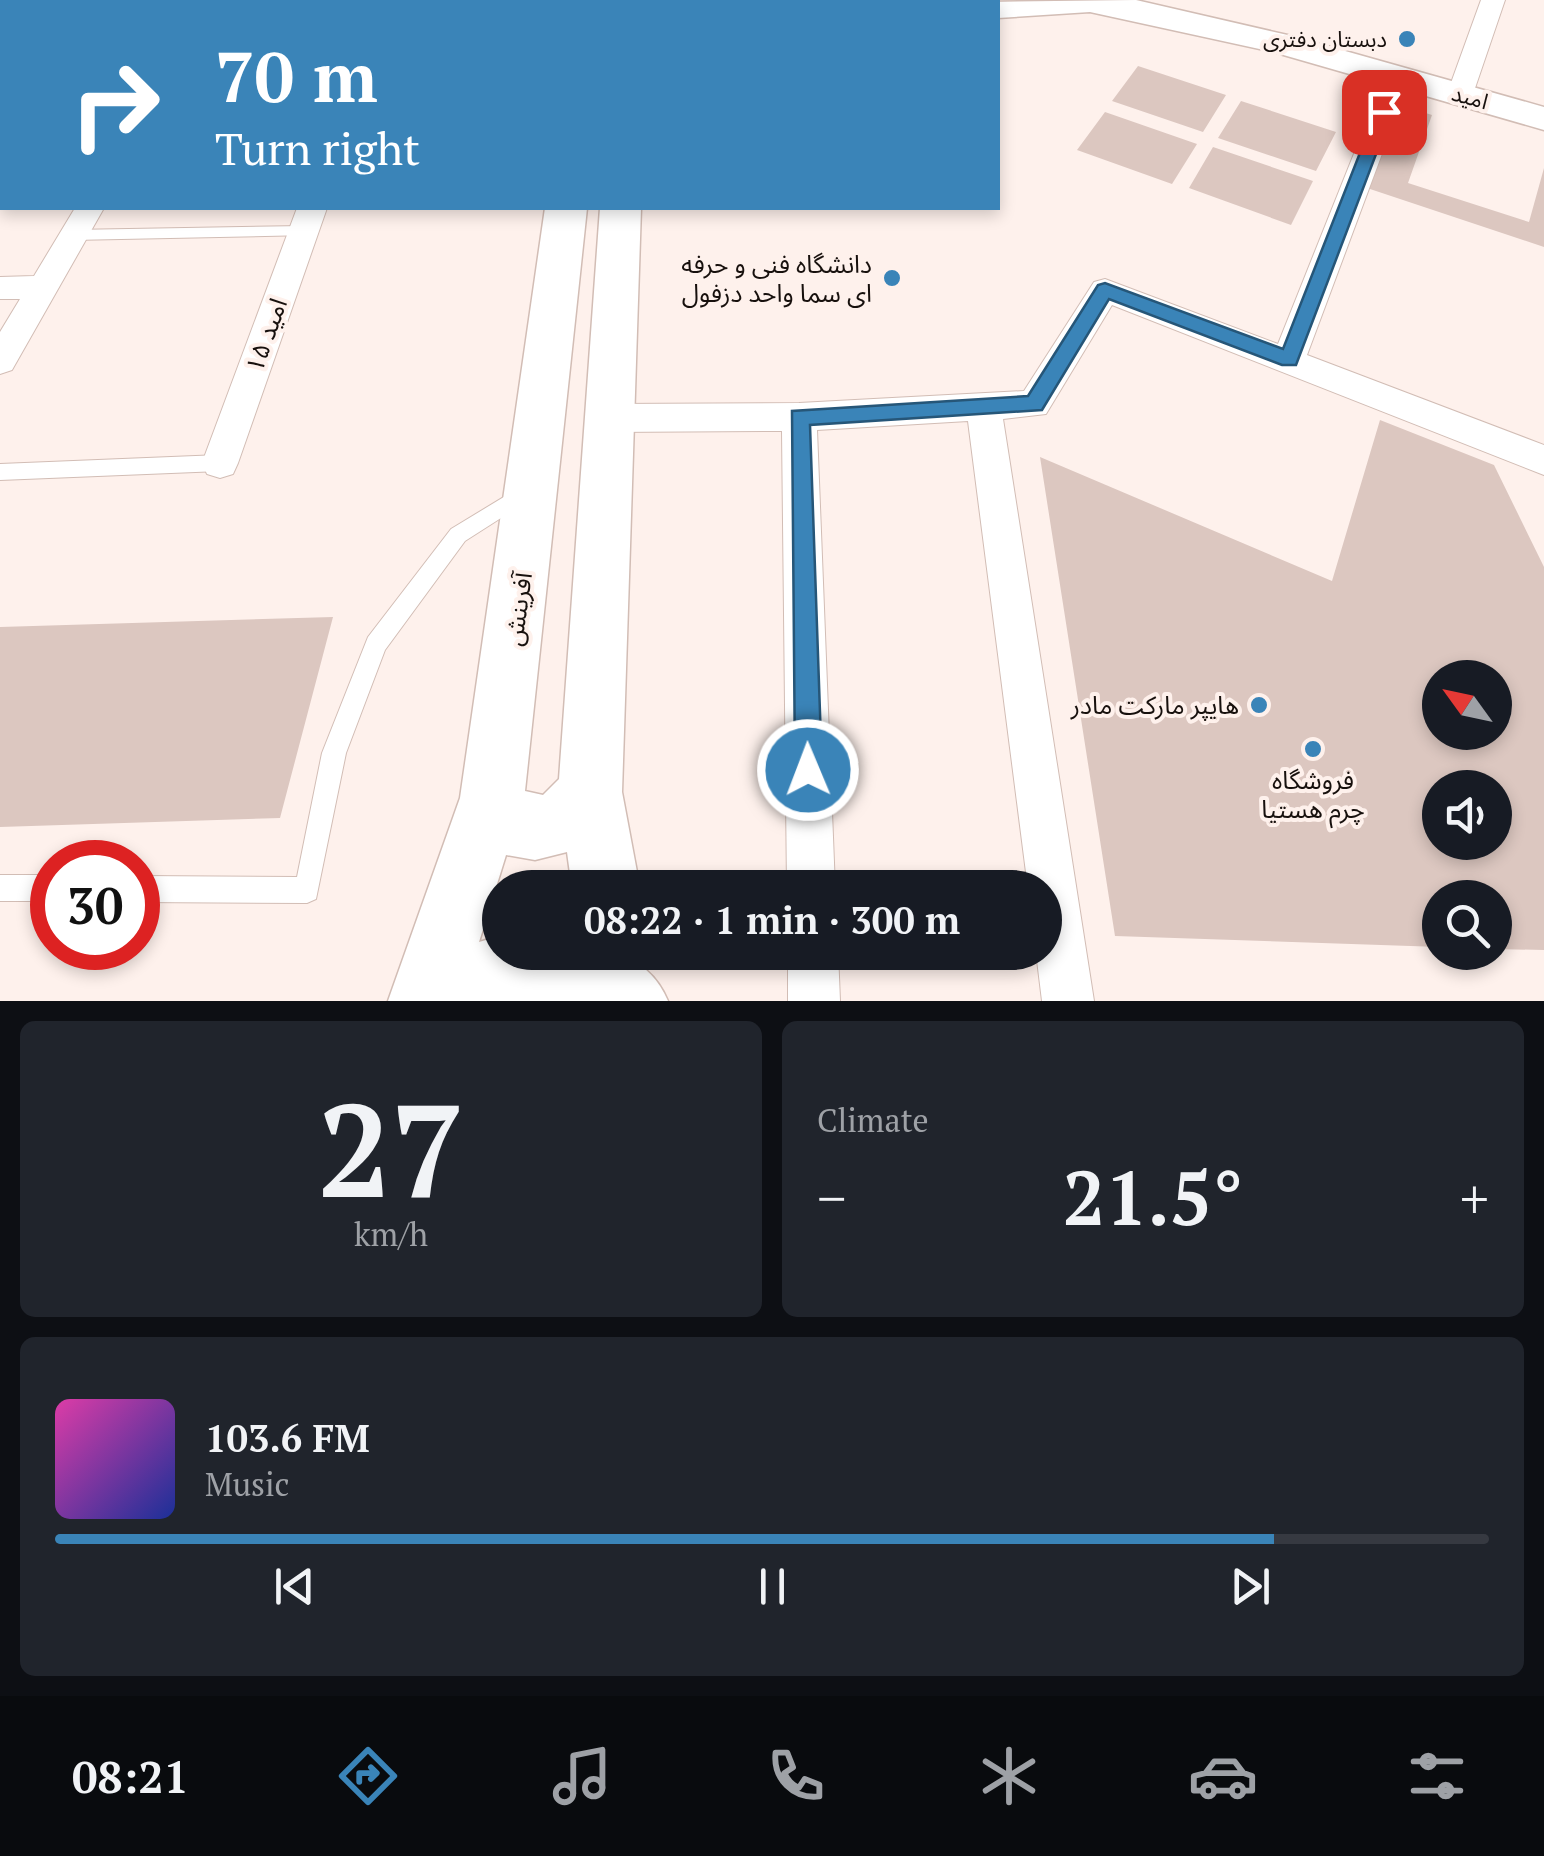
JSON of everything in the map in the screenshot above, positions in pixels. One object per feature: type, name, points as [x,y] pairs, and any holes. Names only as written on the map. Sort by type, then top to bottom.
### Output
[{"type":"main road","points":[[1196,0],[1280,42]]},
{"type":"main road","points":[[1009,5],[1108,2],[1280,42]]},
{"type":"main road","name":"امید","points":[[1280,42],[1544,119]]},
{"type":"main road","name":"آفرینش","points":[[425,1001],[492,798],[566,210]]},
{"type":"main road","points":[[603,870],[590,792],[620,210]]},
{"type":"main road","points":[[492,798],[508,823],[538,831],[569,819],[590,792]]},
{"type":"main road","points":[[425,1001],[464,980],[506,966],[547,964],[624,982]]},
{"type":"street","points":[[1460,94],[1493,0]]},
{"type":"street","points":[[1289,360],[1398,76]]},
{"type":"street","name":"امید ۱۵","points":[[220,463],[308,220]]},
{"type":"street","points":[[0,360],[81,221]]},
{"type":"street","points":[[0,288],[43,287]]},
{"type":"street","points":[[610,418],[799,417],[1034,404],[1105,290],[1544,460]]},
{"type":"street","points":[[983,404],[1068,1001]]},
{"type":"street","points":[[799,417],[811,870]]},
{"type":"street","points":[[813,970],[814,1001]]},
{"type":"lane","points":[[81,221],[308,220]]},
{"type":"lane","points":[[0,472],[220,463]]},
{"type":"lane","points":[[160,889],[307,890],[334,753],[376,644],[458,534],[534,486]]},
{"type":"lane","points":[[0,888],[30,888]]},
{"type":"building","points":[[1138,66],[1226,95],[1203,132],[1112,101]]},
{"type":"building","points":[[1241,101],[1336,132],[1316,171],[1218,138]]},
{"type":"building","points":[[1388,101],[1432,115],[1408,183],[1529,222],[1544,168],[1544,247],[1352,183]]},
{"type":"building","points":[[1105,112],[1197,144],[1172,184],[1077,150]]},
{"type":"building","points":[[1213,147],[1313,181],[1291,225],[1189,188]]},
{"type":"building","name":"هایپر مارکت مادر","points":[[1380,420],[1494,465],[1544,567],[1544,950],[1512,949],[1512,880],[1422,880],[1422,946],[1115,936],[1040,457],[1332,581]]},
{"type":"building","points":[[333,617],[280,818],[0,827],[0,627]]},
{"type":"place","name":"دبستان دفتری","points":[[1407,39]]},
{"type":"place","name":"دانشگاه فنی و حرفه ای سما واحد دزفول","points":[[892,278]]},
{"type":"place","name":"هایپر مارکت مادر","points":[[1259,705]]},
{"type":"place","name":"فروشگاه چرم هستیا","points":[[1313,749]]},
{"type":"route","points":[[808,770],[799,417],[1034,404],[1105,290],[1289,360],[1384,112]]}]
